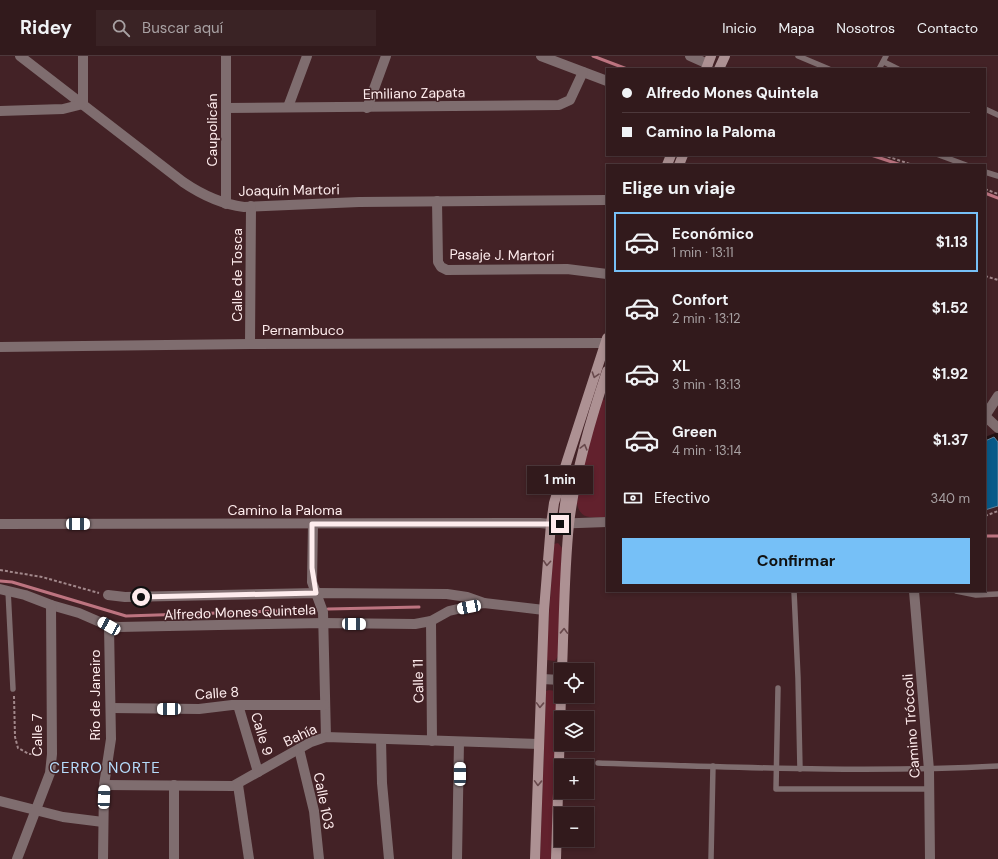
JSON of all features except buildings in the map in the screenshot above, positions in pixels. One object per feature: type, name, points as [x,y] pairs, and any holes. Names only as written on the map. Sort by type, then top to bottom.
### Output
[{"type":"street","name":"Joaquín Martori","points":[[20,56],[183,182],[203,194],[226,204],[251,206],[359,202],[606,200]]},
{"type":"street","points":[[0,111],[63,109],[83,104],[83,56]]},
{"type":"street","name":"Caupolicán","points":[[226,56],[226,204]]},
{"type":"street","points":[[288,107],[307,56]]},
{"type":"street","points":[[367,108],[386,56]]},
{"type":"street","points":[[541,56],[606,81]]},
{"type":"street","points":[[690,56],[709,63]]},
{"type":"street","points":[[719,68],[725,56]]},
{"type":"street","name":"Emiliano Zapata","points":[[226,108],[367,108],[559,105],[570,100],[583,72]]},
{"type":"street","name":"Pasaje J. Martori","points":[[438,201],[438,262],[441,267],[447,270],[567,269],[606,274]]},
{"type":"street","name":"Calle de Tosca","points":[[250,344],[251,206]]},
{"type":"street","points":[[535,859],[544,610],[551,524],[554,504],[606,342]]},
{"type":"street","name":"Pernambuco","points":[[0,347],[606,342]]},
{"type":"street","points":[[562,663],[566,553],[569,523],[582,456],[606,374]]},
{"type":"street","points":[[986,414],[998,396]]},
{"type":"street","points":[[986,417],[998,428]]},
{"type":"street","points":[[567,461],[569,472],[564,512],[569,523]]},
{"type":"street","points":[[569,523],[606,522]]},
{"type":"street","name":"Camino la Paloma","points":[[0,524],[569,523]]},
{"type":"street","points":[[312,524],[312,568],[316,593],[322,608],[323,623],[326,737]]},
{"type":"street","name":"Alfredo Mones Quintela","points":[[4,589],[51,605],[79,612],[109,626],[143,628],[323,623],[415,624],[431,621],[449,611],[484,603]]},
{"type":"street","name":"Camino Tróccoli","points":[[914,592],[929,770],[930,859]]},
{"type":"street","name":"Alfredo Mones Quintela","points":[[108,595],[125,597],[316,593],[446,594],[467,597],[484,603],[544,610]]},
{"type":"street","name":"Calle 7","points":[[17,859],[50,773],[52,754],[51,605]]},
{"type":"street","name":"Calle 11","points":[[431,621],[432,741]]},
{"type":"street","name":"Río de Janeiro","points":[[103,859],[104,785],[111,739],[109,626]]},
{"type":"street","points":[[542,679],[554,680]]},
{"type":"street","points":[[556,859],[562,703]]},
{"type":"street","name":"Calle 8","points":[[111,708],[199,709],[238,705],[325,705]]},
{"type":"street","name":"Calle 9","points":[[238,705],[258,772]]},
{"type":"street","name":"Bahía","points":[[104,785],[174,785],[215,787],[238,784],[311,742],[326,737],[539,744]]},
{"type":"street","points":[[381,739],[382,783],[388,859]]},
{"type":"street","points":[[457,859],[459,742]]},
{"type":"street","name":"Calle 103","points":[[299,749],[314,811],[319,859]]},
{"type":"street","points":[[238,784],[249,859]]},
{"type":"street","points":[[174,785],[174,859]]},
{"type":"street","points":[[0,801],[76,819],[103,822]]},
{"type":"lane","points":[[798,56],[827,68]]},
{"type":"lane","points":[[881,68],[886,56]]},
{"type":"lane","points":[[884,62],[896,68]]},
{"type":"lane","points":[[986,109],[998,115]]},
{"type":"lane","points":[[942,156],[963,164]]},
{"type":"lane","points":[[986,172],[998,176]]},
{"type":"lane","points":[[4,589],[13,688]]},
{"type":"lane","points":[[794,592],[800,769]]},
{"type":"lane","points":[[961,592],[976,595],[998,594]]},
{"type":"lane","points":[[778,688],[776,789],[929,789]]},
{"type":"lane","points":[[598,763],[800,769],[929,770],[998,766]]},
{"type":"lane","points":[[711,859],[713,766]]},
{"type":"path","points":[[886,156],[910,164]]},
{"type":"path","points":[[986,189],[998,194]]},
{"type":"path","points":[[986,276],[998,280]]},
{"type":"path","points":[[986,516],[998,511]]},
{"type":"path","points":[[0,570],[42,577],[108,595]]},
{"type":"path","points":[[13,688],[15,737],[18,748],[29,754],[52,754]]},
{"type":"shaded area","points":[[602,399],[606,400],[606,517],[588,517],[581,513],[577,503],[586,454]]},
{"type":"shaded area","points":[[558,543],[562,548],[558,656],[555,661],[547,660],[546,657],[554,544]]},
{"type":"shaded area","points":[[546,691],[554,691],[554,703],[557,703],[556,711],[554,711],[555,751],[551,859],[540,859]]},
{"type":"waterway","points":[[593,56],[624,68]]},
{"type":"waterway","points":[[874,156],[898,164]]},
{"type":"waterway","points":[[986,193],[998,198]]},
{"type":"waterway","points":[[986,536],[998,536]]},
{"type":"waterway","points":[[0,581],[12,582],[126,616],[310,610]]},
{"type":"waterway","points":[[328,609],[419,607]]},
{"type":"district","name":"CERRO NORTE","points":[[105,768]]},
{"type":"route","points":[[141,597],[316,593],[312,582],[312,524],[540,522],[560,524]]}]
